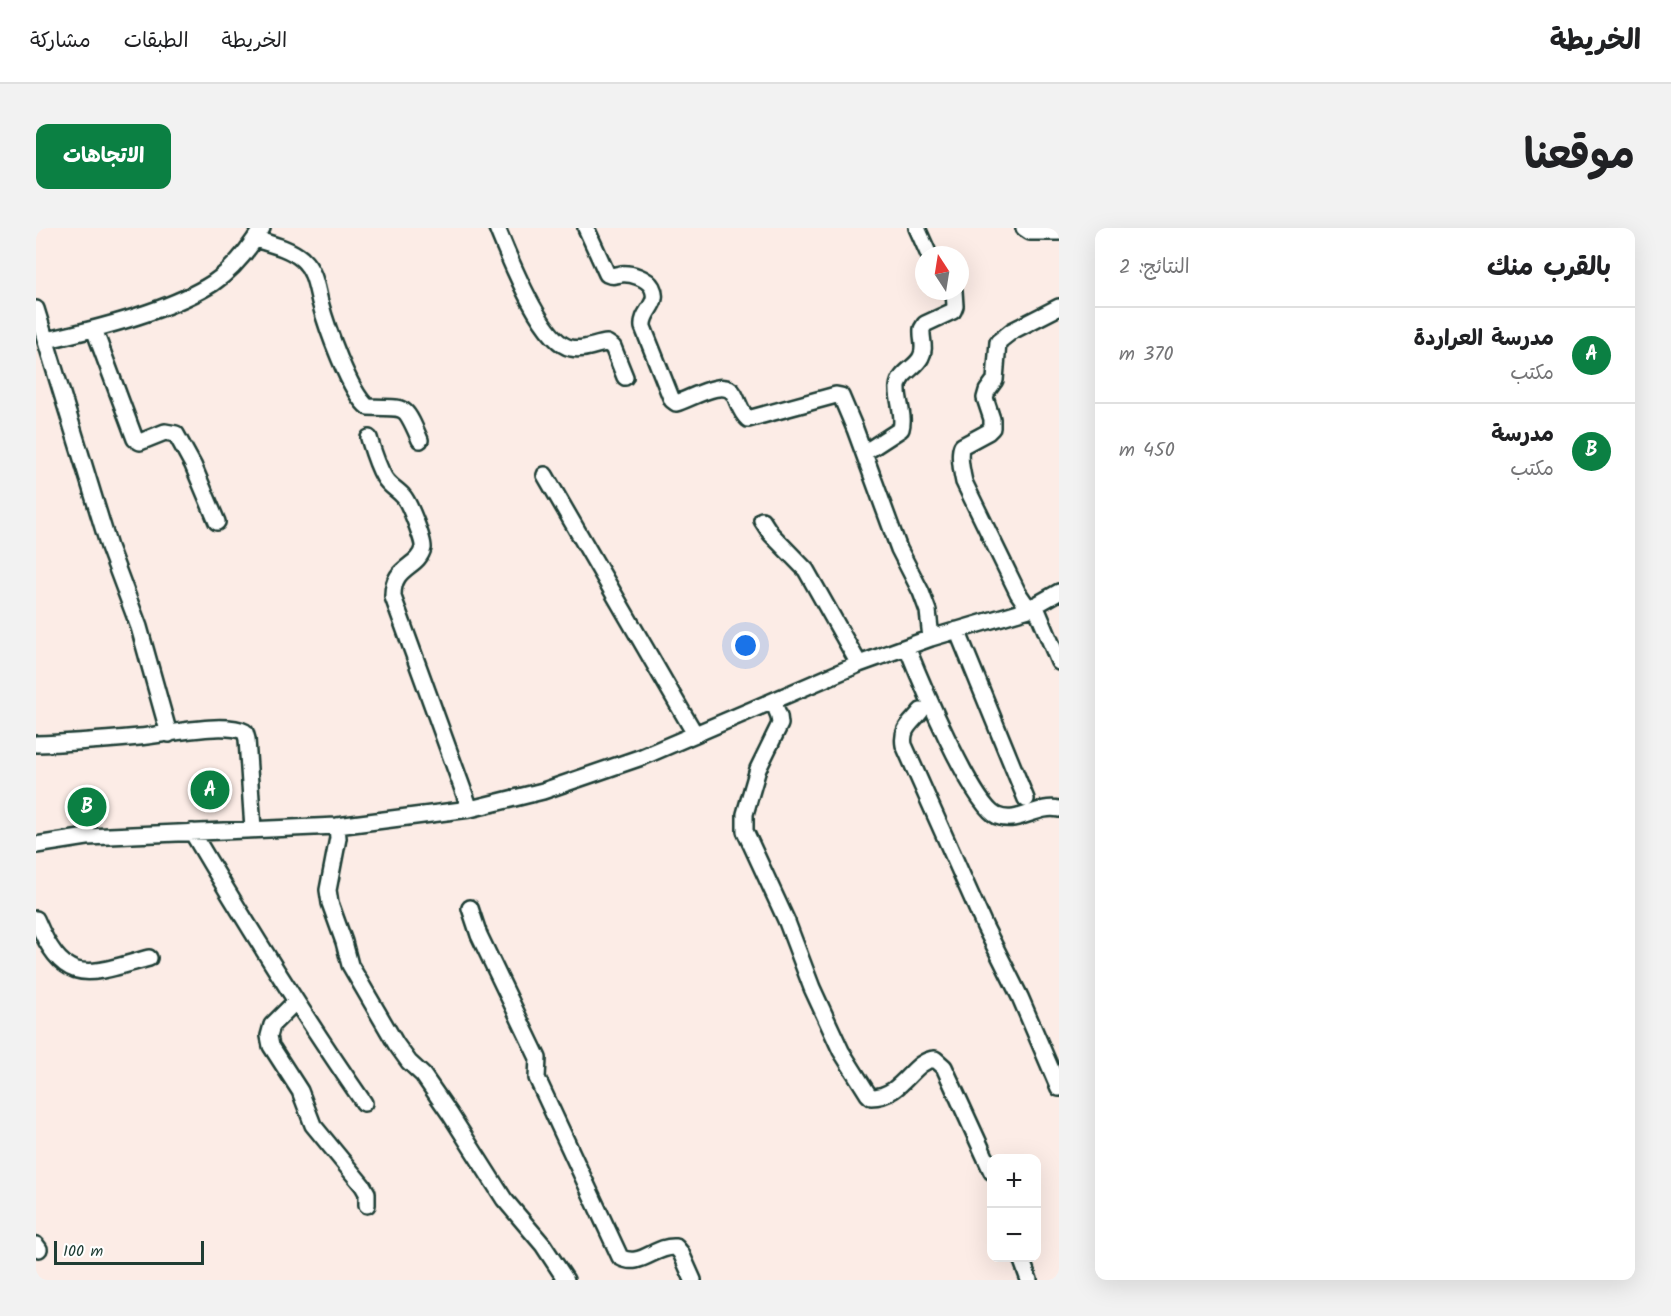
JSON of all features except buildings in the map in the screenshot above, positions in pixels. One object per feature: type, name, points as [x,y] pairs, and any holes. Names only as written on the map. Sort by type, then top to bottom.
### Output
[{"type":"street","points":[[497,228],[531,305],[555,341],[570,348],[585,349],[607,343],[613,347],[625,378]]},
{"type":"street","points":[[586,228],[607,274],[611,276],[624,274],[642,278],[650,283],[654,292],[654,302],[642,319],[672,400],[676,403],[720,386],[728,387],[748,419],[836,395],[841,396],[899,549],[921,592],[928,611],[932,638]]},
{"type":"street","points":[[917,228],[926,246]]},
{"type":"street","points":[[1024,228],[1030,232],[1059,232]]},
{"type":"street","points":[[44,347],[171,304],[213,283],[230,269],[259,234],[301,258],[308,266],[315,279],[320,303],[342,365],[358,398],[368,407],[398,407],[405,411],[420,440]]},
{"type":"street","points":[[864,453],[901,429],[902,413],[898,387],[900,381],[922,356],[924,347],[922,329],[925,324],[953,311],[955,300]]},
{"type":"street","points":[[1059,307],[1012,331],[998,342],[995,381],[987,391],[985,398],[992,420],[992,428],[962,446],[959,454],[964,470],[964,482],[1018,593],[1032,607],[1059,662]]},
{"type":"street","points":[[36,309],[44,347],[109,547],[139,627],[169,734]]},
{"type":"street","points":[[94,329],[135,439],[140,442],[165,432],[176,434],[193,465],[217,522]]},
{"type":"street","points":[[369,438],[382,474],[387,483],[404,497],[423,542],[423,550],[399,573],[393,585],[393,597],[470,809]]},
{"type":"street","points":[[545,475],[695,734]]},
{"type":"street","points":[[762,520],[771,534],[806,570],[859,664]]},
{"type":"street","points":[[36,845],[87,837],[337,826],[470,809],[543,791],[642,757],[859,664],[932,638],[1032,607],[1059,592]]},
{"type":"street","points":[[957,630],[1026,799]]},
{"type":"street","points":[[907,647],[925,690],[981,802],[996,815],[1012,819],[1048,808],[1059,809]]},
{"type":"street","points":[[773,701],[780,724],[758,769],[745,814],[745,831],[841,1051],[871,1097],[891,1093],[926,1061],[935,1059],[940,1061],[987,1161]]},
{"type":"street","points":[[921,711],[904,730],[903,737],[907,751],[985,927],[1020,997],[1059,1088]]},
{"type":"street","points":[[36,744],[238,728],[245,732],[248,739],[254,829]]},
{"type":"street","points":[[337,826],[338,838],[328,890],[350,965],[396,1044],[409,1062],[423,1075],[504,1199],[543,1245],[566,1280]]},
{"type":"street","points":[[192,832],[296,1002],[364,1103]]},
{"type":"street","points":[[470,908],[479,935],[538,1058],[537,1078],[620,1257],[637,1261],[663,1249],[676,1247],[693,1280]]},
{"type":"street","points":[[36,919],[53,951],[63,964],[71,969],[83,972],[103,970],[149,958]]},
{"type":"street","points":[[296,1002],[272,1025],[269,1036],[271,1046],[300,1091],[313,1125],[363,1186],[367,1193],[367,1205]]},
{"type":"street","points":[[1023,1262],[1029,1280]]},
{"type":"place","name":"مدرسة العراردة","points":[[210,790]]},
{"type":"place","name":"مدرسة","points":[[87,807]]}]
